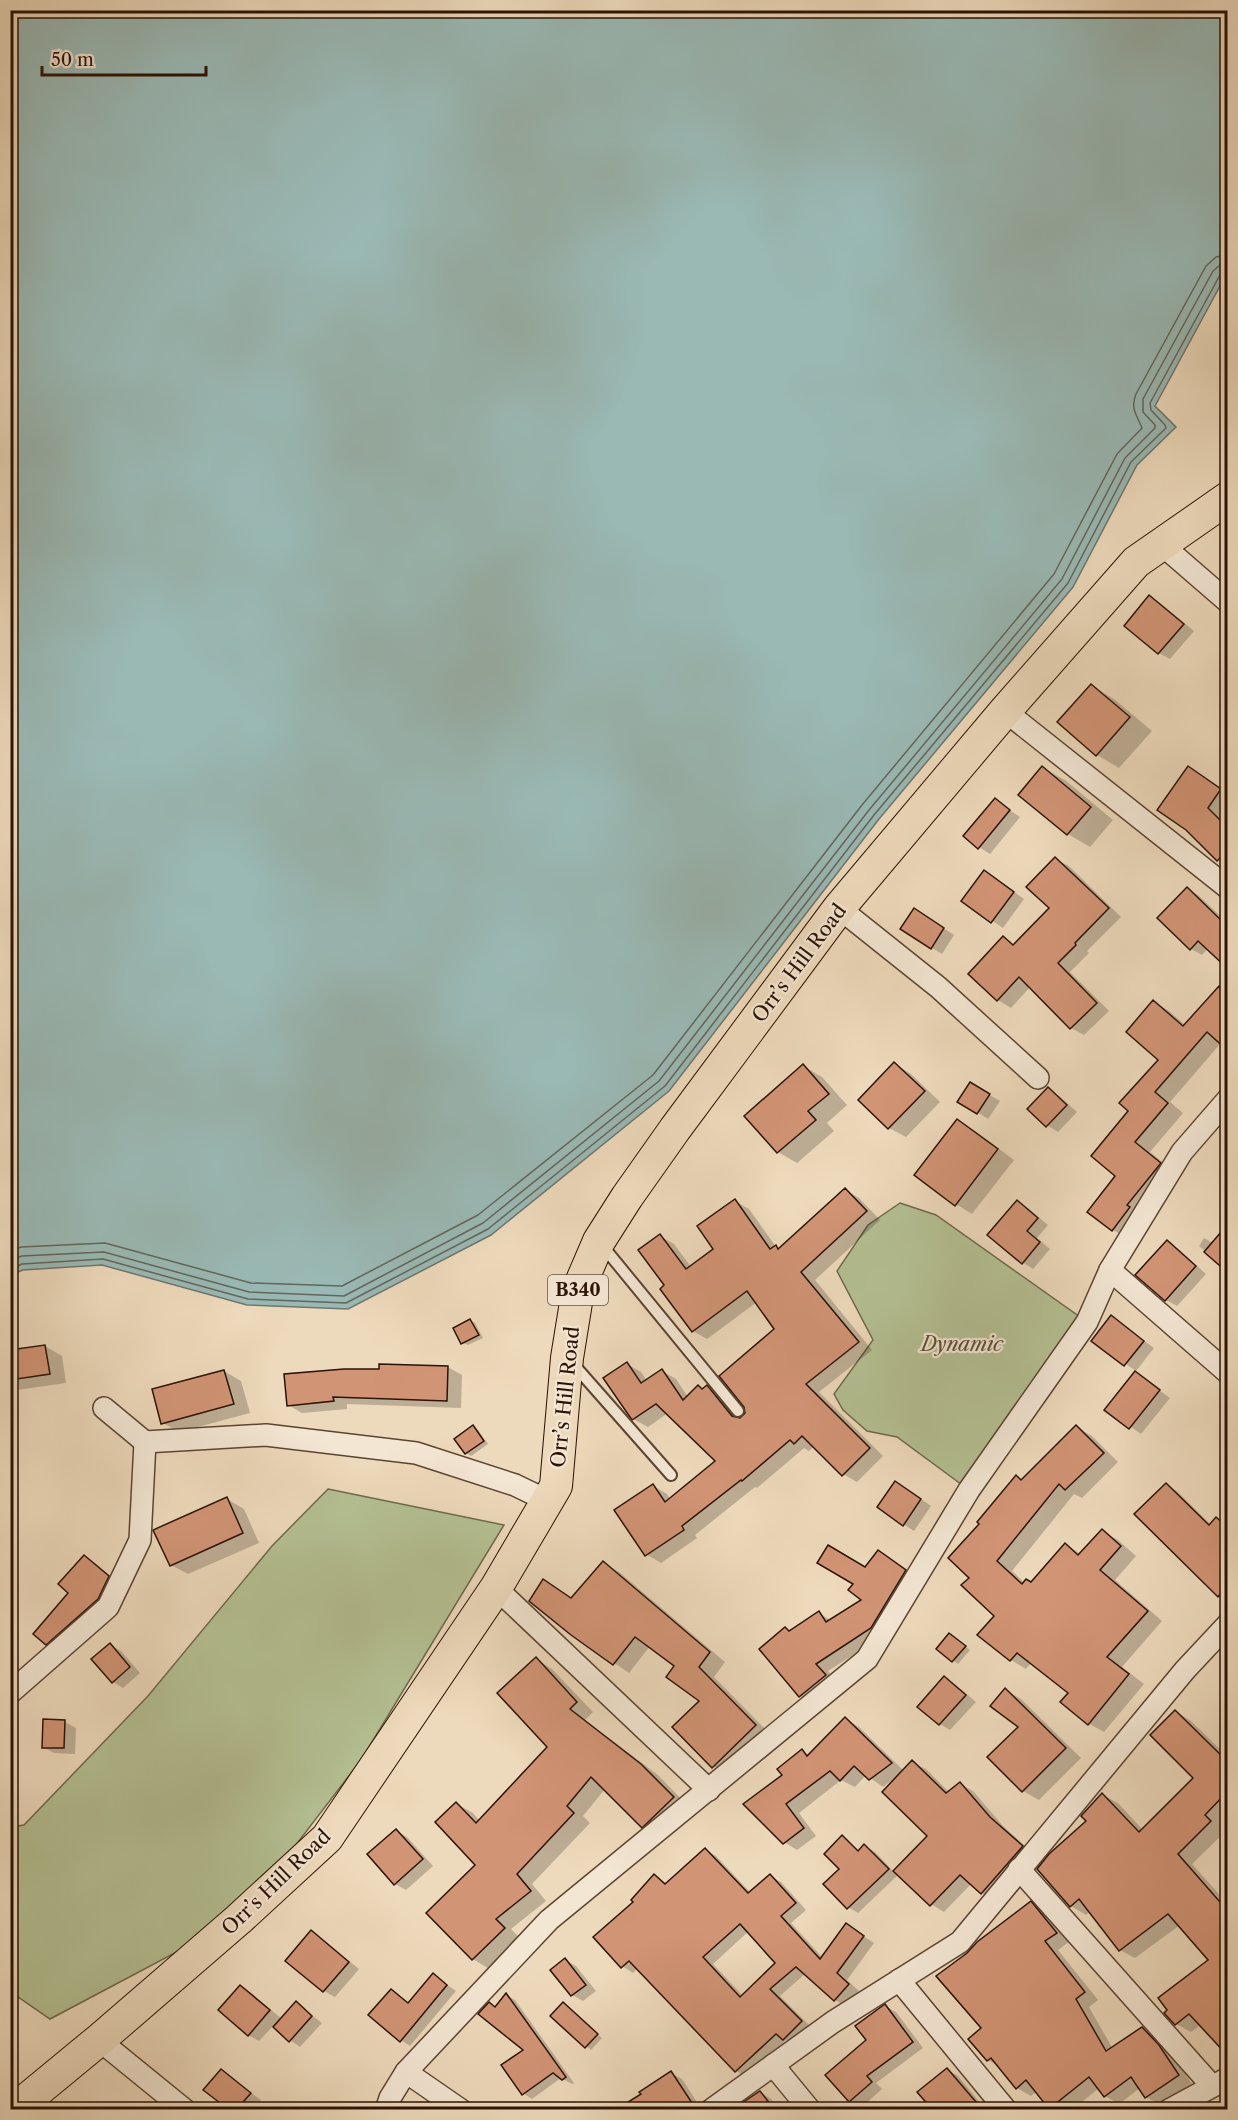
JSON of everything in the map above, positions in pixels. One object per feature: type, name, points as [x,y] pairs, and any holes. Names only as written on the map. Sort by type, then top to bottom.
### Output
[{"type":"main road","name":"Orr’s Hill Road","points":[[14,2109],[99,2040],[239,1919],[327,1838],[496,1588],[556,1486],[567,1358],[578,1290],[599,1241],[675,1129],[839,908],[1005,711],[1136,562],[1227,498]]},
{"type":"street","points":[[1161,544],[1227,602]]},
{"type":"street","points":[[1005,711],[1227,888]]},
{"type":"street","points":[[839,908],[938,987],[1038,1078]]},
{"type":"street","points":[[386,2109],[406,2072],[549,1920],[867,1659],[969,1490],[1087,1322],[1110,1270],[1182,1152],[1227,1100]]},
{"type":"street","points":[[1110,1270],[1227,1373]]},
{"type":"street","points":[[104,1408],[145,1442],[266,1435],[416,1453],[515,1485],[548,1501]]},
{"type":"street","points":[[10,1693],[108,1607],[140,1540],[145,1442]]},
{"type":"street","points":[[496,1588],[709,1790]]},
{"type":"street","points":[[711,2109],[833,2022],[960,1942],[1185,1670],[1227,1624]]},
{"type":"street","points":[[1019,1869],[1220,2082],[1168,2109]]},
{"type":"street","points":[[899,1980],[1006,2109]]},
{"type":"street","points":[[99,2040],[185,2109]]},
{"type":"street","points":[[773,2065],[810,2109]]},
{"type":"street","points":[[406,2072],[461,2109]]},
{"type":"lane","points":[[599,1241],[738,1411]]},
{"type":"lane","points":[[567,1358],[671,1475]]},
{"type":"green space","name":"Dynamic","points":[[900,1203],[936,1215],[1087,1322],[969,1490],[897,1437],[867,1431],[843,1410],[834,1394],[873,1340],[837,1271],[868,1225]]},
{"type":"green space","points":[[328,1489],[504,1525],[361,1760],[239,1919],[50,2019],[11,1992],[11,1827],[24,1825],[148,1696],[272,1546]]},
{"type":"water","points":[[10,11],[1227,11],[1227,273],[1155,406],[1176,427],[1137,465],[1073,587],[879,819],[669,1091],[491,1235],[348,1309],[247,1305],[102,1265],[23,1270],[11,1275]]},
{"type":"building","points":[[1149,595],[1184,624],[1158,654],[1124,626]]},
{"type":"building","points":[[1091,684],[1130,717],[1096,756],[1057,722]]},
{"type":"building","points":[[1042,766],[1091,807],[1067,835],[1018,795]]},
{"type":"building","points":[[1188,766],[1221,789],[1208,808],[1227,827],[1227,851],[1217,861],[1186,830],[1157,810]]},
{"type":"building","points":[[995,798],[1010,810],[978,849],[963,836]]},
{"type":"building","points":[[1055,857],[1109,908],[1058,963],[1097,1003],[1070,1029],[1019,977],[997,1001],[968,974],[1003,936],[1013,945],[1049,908],[1026,887]]},
{"type":"building","points":[[984,870],[1014,892],[991,923],[961,901]]},
{"type":"building","points":[[1187,887],[1227,926],[1227,968],[1198,941],[1190,950],[1157,918]]},
{"type":"building","points":[[914,908],[944,928],[931,949],[900,929]]},
{"type":"building","points":[[1219,986],[1227,994],[1227,1050],[1207,1032],[1155,1092],[1168,1103],[1135,1142],[1161,1163],[1127,1205],[1130,1207],[1112,1231],[1087,1212],[1115,1176],[1091,1156],[1128,1111],[1119,1103],[1158,1060],[1126,1032],[1153,1000],[1183,1026]]},
{"type":"building","points":[[894,1062],[925,1091],[888,1129],[858,1100]]},
{"type":"building","points":[[803,1064],[829,1094],[808,1111],[816,1120],[777,1153],[744,1116]]},
{"type":"building","points":[[970,1082],[990,1094],[977,1114],[957,1102]]},
{"type":"building","points":[[1048,1087],[1067,1105],[1046,1127],[1027,1109]]},
{"type":"building","points":[[957,1119],[998,1149],[955,1206],[914,1175]]},
{"type":"building","points":[[845,1188],[867,1211],[801,1272],[859,1342],[806,1384],[870,1448],[842,1476],[802,1436],[794,1444],[790,1440],[742,1481],[682,1526],[684,1530],[645,1556],[614,1510],[653,1484],[665,1502],[715,1461],[656,1404],[632,1420],[603,1378],[627,1362],[641,1383],[662,1369],[683,1400],[698,1385],[702,1389],[707,1385],[732,1416],[740,1418],[745,1413],[744,1407],[719,1376],[774,1329],[747,1291],[692,1332],[660,1289],[664,1285],[638,1250],[660,1234],[686,1269],[713,1249],[697,1226],[735,1199],[770,1249],[776,1245],[778,1249]]},
{"type":"building","points":[[1017,1200],[1038,1218],[1027,1231],[1040,1242],[1022,1264],[987,1235]]},
{"type":"building","points":[[1227,1225],[1227,1272],[1204,1252]]},
{"type":"building","points":[[1167,1240],[1196,1266],[1165,1301],[1135,1275]]},
{"type":"building","points":[[1111,1315],[1144,1341],[1124,1366],[1091,1341]]},
{"type":"building","points":[[470,1319],[479,1335],[461,1344],[453,1328]]},
{"type":"building","points":[[45,1345],[50,1374],[10,1380],[10,1350]]},
{"type":"building","points":[[379,1364],[448,1366],[447,1401],[333,1397],[334,1401],[287,1406],[284,1374],[344,1369],[379,1369]]},
{"type":"building","points":[[224,1370],[234,1404],[161,1424],[152,1389]]},
{"type":"building","points":[[1135,1371],[1160,1390],[1129,1429],[1104,1410]]},
{"type":"building","points":[[473,1425],[484,1441],[465,1454],[454,1439]]},
{"type":"building","points":[[1076,1425],[1104,1453],[1065,1490],[1059,1484],[997,1561],[1022,1584],[1026,1579],[1031,1582],[1065,1543],[1078,1555],[1102,1529],[1121,1546],[1100,1570],[1148,1611],[1107,1657],[1129,1674],[1088,1725],[1060,1702],[1068,1693],[1017,1653],[1010,1661],[977,1635],[994,1616],[961,1585],[969,1578],[948,1558],[979,1524],[977,1522],[1016,1475],[1021,1480]]},
{"type":"building","points":[[895,1481],[921,1499],[903,1526],[877,1507]]},
{"type":"building","points":[[1166,1483],[1209,1525],[1216,1517],[1227,1527],[1227,1586],[1218,1597],[1134,1514]]},
{"type":"building","points":[[227,1497],[243,1533],[170,1566],[153,1530]]},
{"type":"building","points":[[828,1545],[865,1567],[878,1550],[906,1570],[871,1628],[816,1664],[826,1675],[799,1697],[759,1649],[785,1627],[789,1631],[819,1611],[826,1622],[861,1600],[848,1590],[853,1584],[817,1563]]},
{"type":"building","points":[[84,1555],[109,1576],[98,1599],[46,1645],[33,1634],[68,1593],[58,1584]]},
{"type":"building","points":[[603,1561],[710,1652],[699,1667],[756,1725],[712,1768],[672,1727],[699,1701],[666,1677],[674,1666],[635,1637],[613,1665],[529,1601],[543,1579],[571,1598]]},
{"type":"building","points":[[949,1633],[966,1646],[952,1662],[936,1649]]},
{"type":"building","points":[[110,1643],[130,1667],[112,1683],[91,1659]]},
{"type":"building","points":[[536,1657],[577,1702],[570,1709],[641,1764],[674,1797],[642,1828],[591,1777],[567,1806],[574,1813],[517,1874],[531,1891],[496,1919],[505,1928],[472,1960],[426,1913],[475,1865],[435,1822],[456,1802],[476,1823],[547,1747],[497,1693]]},
{"type":"building","points":[[944,1676],[966,1695],[939,1725],[917,1707]]},
{"type":"building","points":[[1005,1688],[1066,1748],[1022,1792],[987,1757],[1018,1727],[990,1706]]},
{"type":"building","points":[[1175,1710],[1227,1761],[1227,1792],[1205,1815],[1211,1821],[1178,1854],[1227,1910],[1227,2055],[1189,2014],[1175,2025],[1164,2013],[1167,2010],[1158,1998],[1208,1960],[1168,1914],[1119,1951],[1079,1899],[1070,1907],[1037,1869],[1049,1854],[1086,1821],[1081,1816],[1102,1793],[1139,1832],[1193,1778],[1150,1735]]},
{"type":"building","points":[[845,1717],[892,1763],[869,1780],[854,1766],[840,1781],[830,1771],[786,1804],[804,1828],[783,1844],[743,1804],[782,1775],[777,1769],[802,1749],[807,1756]]},
{"type":"building","points":[[43,1719],[65,1720],[64,1748],[42,1748]]},
{"type":"building","points":[[912,1760],[946,1793],[960,1782],[990,1817],[1023,1846],[981,1894],[960,1875],[930,1906],[893,1871],[927,1836],[882,1792]]},
{"type":"building","points":[[396,1829],[423,1859],[394,1885],[367,1854]]},
{"type":"building","points":[[842,1835],[858,1851],[864,1844],[889,1869],[847,1909],[823,1884],[839,1869],[824,1854]]},
{"type":"building","points":[[705,1848],[748,1893],[770,1874],[796,1903],[781,1916],[820,1959],[846,1923],[864,1936],[837,1973],[849,1984],[834,2001],[796,1967],[770,1989],[802,2021],[783,2040],[776,2034],[735,2072],[629,1961],[621,1968],[593,1937],[633,1902],[631,1900],[654,1874],[665,1884]],"holes":[[[740,1924],[775,1963],[740,1997],[703,1957]]]},
{"type":"building","points":[[1031,1901],[1057,1933],[1045,1941],[1085,1992],[1076,1999],[1106,2051],[1142,2027],[1159,2045],[1179,2075],[1145,2098],[1131,2077],[1104,2097],[1089,2077],[1049,2109],[1026,2080],[1016,2089],[991,2058],[987,2061],[968,2039],[981,2028],[936,1976]]},
{"type":"building","points":[[311,1930],[349,1962],[323,1992],[285,1961]]},
{"type":"building","points":[[565,1958],[586,1985],[571,1996],[550,1970]]},
{"type":"building","points":[[433,1973],[447,1985],[400,2042],[368,2015],[391,1989],[408,2003]]},
{"type":"building","points":[[240,1985],[270,2010],[248,2036],[218,2010]]},
{"type":"building","points":[[506,1993],[566,2077],[562,2080],[553,2073],[522,2095],[501,2065],[523,2050],[478,2014],[489,2002],[495,2007]]},
{"type":"building","points":[[296,2001],[312,2016],[289,2042],[273,2027]]},
{"type":"building","points":[[563,2002],[598,2034],[585,2048],[550,2016]]},
{"type":"building","points":[[885,2004],[913,2042],[867,2076],[872,2082],[849,2102],[825,2075],[866,2040],[855,2026]]},
{"type":"building","points":[[947,2068],[982,2109],[932,2109],[917,2092]]},
{"type":"building","points":[[221,2069],[251,2093],[237,2109],[228,2109],[203,2090]]},
{"type":"building","points":[[671,2071],[696,2109],[617,2109],[641,2094],[639,2092]]},
{"type":"building","points":[[760,2091],[774,2109],[733,2109]]}]
